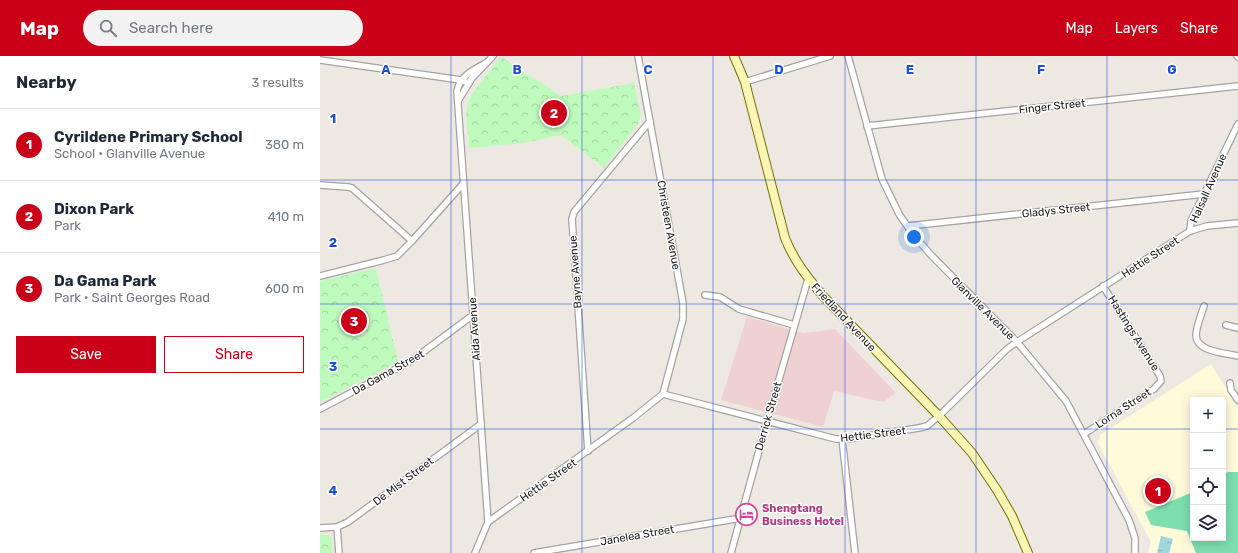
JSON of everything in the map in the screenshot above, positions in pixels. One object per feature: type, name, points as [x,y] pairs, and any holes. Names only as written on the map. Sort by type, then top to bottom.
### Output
[{"type":"main road","name":"Friedland Avenue","points":[[734,56],[745,82],[785,238],[793,256],[808,279],[823,296],[939,416],[972,453],[990,478],[1012,516],[1023,541],[1026,553]]},
{"type":"street","name":"Aida Avenue","points":[[458,101],[469,83],[493,56]]},
{"type":"street","name":"Christeen Avenue","points":[[638,56],[683,307],[682,319],[663,394]]},
{"type":"street","points":[[745,82],[830,56]]},
{"type":"street","name":"Glanville Avenue","points":[[848,56],[866,126],[883,183],[898,214],[931,255],[1017,342],[1066,401],[1129,520],[1135,538],[1135,553]]},
{"type":"street","points":[[320,60],[461,80],[469,83]]},
{"type":"street","name":"Aida Avenue","points":[[475,553],[488,522],[463,184],[458,86],[461,80],[470,72],[486,63]]},
{"type":"street","points":[[442,78],[466,89]]},
{"type":"street","name":"Finger Street","points":[[866,126],[1238,86]]},
{"type":"street","name":"Bayne Avenue","points":[[588,451],[572,234],[572,216],[650,121]]},
{"type":"street","name":"Halsall Avenue","points":[[1190,231],[1191,221],[1238,124]]},
{"type":"street","points":[[320,276],[397,256],[463,184]]},
{"type":"street","points":[[320,185],[352,188],[412,241]]},
{"type":"street","name":"Gladys Street","points":[[908,226],[1204,194]]},
{"type":"street","name":"Hettie Street","points":[[488,522],[588,451],[663,394],[829,438],[842,439],[927,426],[997,358],[1017,342],[1190,231],[1207,226],[1238,223]]},
{"type":"street","name":"Derrick Street","points":[[730,553],[808,279]]},
{"type":"street","name":"Hastings Avenue","points":[[1103,286],[1160,374],[1161,381]]},
{"type":"street","points":[[705,295],[720,297],[739,309],[794,325]]},
{"type":"street","points":[[1204,306],[1196,334],[1198,343],[1211,350],[1238,356]]},
{"type":"street","name":"Da Gama Street","points":[[320,409],[411,361],[473,315]]},
{"type":"street","points":[[1226,325],[1238,328]]},
{"type":"street","name":"Lorna Street","points":[[1084,434],[1154,389],[1161,381]]},
{"type":"street","points":[[1230,383],[1231,390],[1238,400]]},
{"type":"street","name":"De Mist Street","points":[[337,528],[357,516],[481,424]]},
{"type":"street","points":[[842,439],[855,553]]},
{"type":"street","name":"Janelea Street","points":[[534,553],[741,518]]},
{"type":"street","points":[[320,528],[337,528],[339,553]]},
{"type":"shaded area","points":[[747,317],[803,333],[835,329],[896,393],[883,402],[834,391],[823,427],[721,400]]},
{"type":"shaded area","points":[[1211,364],[1238,408],[1238,553],[1148,553],[1151,542],[1098,443],[1100,435]]},
{"type":"green space","points":[[501,57],[561,96],[634,83],[641,115],[638,124],[604,168],[561,135],[523,143],[469,148],[467,108],[470,97]]},
{"type":"green space","points":[[376,268],[398,362],[320,402],[320,281]]},
{"type":"green space","points":[[1238,472],[1238,553],[1196,553],[1191,541],[1226,541],[1226,473]]},
{"type":"green space","points":[[1190,493],[1190,538],[1187,531],[1151,525],[1145,512]]},
{"type":"green space","points":[[320,534],[331,537],[333,553],[320,553]]},
{"type":"water","points":[[1161,536],[1173,539],[1169,553],[1157,553]]},
{"type":"place","name":"Dixon Park","points":[[554,113]]},
{"type":"place","name":"Da Gama Park","points":[[354,321]]},
{"type":"place","name":"Cyrildene Primary School","points":[[1158,491]]},
{"type":"place","name":"Shengtang Business Hotel","points":[[747,514]]}]
